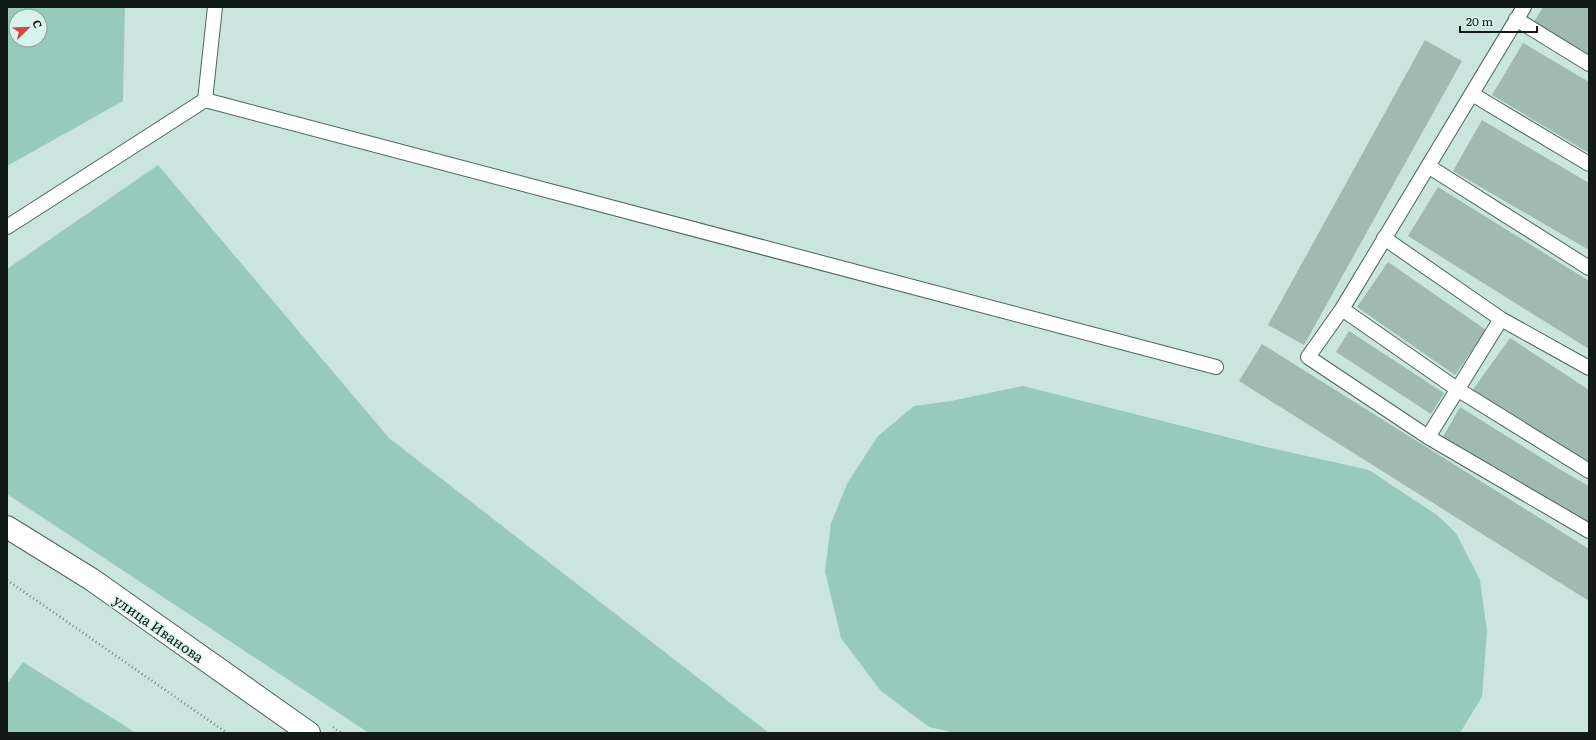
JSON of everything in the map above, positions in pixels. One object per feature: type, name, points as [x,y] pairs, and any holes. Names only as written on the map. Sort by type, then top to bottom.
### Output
[{"type":"main road","name":"улица Иванова","points":[[7,527],[91,579],[309,733]]},
{"type":"lane","points":[[205,100],[215,7]]},
{"type":"lane","points":[[1524,7],[1342,309],[1308,358],[1428,437],[1589,531]]},
{"type":"lane","points":[[1516,19],[1589,64]]},
{"type":"lane","points":[[1472,94],[1589,164]]},
{"type":"lane","points":[[7,227],[205,100],[1216,367]]},
{"type":"lane","points":[[1428,166],[1589,268]]},
{"type":"lane","points":[[1384,238],[1501,319],[1589,368]]},
{"type":"lane","points":[[1342,309],[1457,389],[1589,471]]},
{"type":"lane","points":[[1428,437],[1501,319]]},
{"type":"path","points":[[7,580],[227,733]]},
{"type":"green space","points":[[7,7],[125,7],[123,101],[7,166]]},
{"type":"green space","points":[[158,165],[389,438],[769,733],[369,733],[7,494],[7,269]]},
{"type":"green space","points":[[1023,386],[1262,446],[1369,470],[1437,515],[1456,533],[1480,580],[1487,631],[1482,697],[1460,733],[956,733],[929,727],[881,691],[841,638],[825,571],[831,523],[848,482],[878,436],[914,406],[951,401]]},
{"type":"green space","points":[[23,662],[136,733],[7,733],[7,684]]},
{"type":"building","points":[[1543,7],[1589,7],[1589,55],[1534,22]]},
{"type":"building","points":[[1425,40],[1462,61],[1304,345],[1268,325]]},
{"type":"building","points":[[1523,43],[1589,82],[1589,153],[1492,95]]},
{"type":"building","points":[[1482,120],[1589,183],[1589,250],[1453,171]]},
{"type":"building","points":[[1438,187],[1589,281],[1589,349],[1408,236]]},
{"type":"building","points":[[1388,262],[1486,330],[1455,375],[1357,307]]},
{"type":"building","points":[[1349,331],[1444,393],[1431,414],[1336,352]]},
{"type":"building","points":[[1510,338],[1589,390],[1589,463],[1472,391]]},
{"type":"building","points":[[1262,344],[1589,549],[1589,601],[1239,381]]},
{"type":"building","points":[[1460,407],[1589,486],[1589,527],[1540,501],[1443,437]]}]
